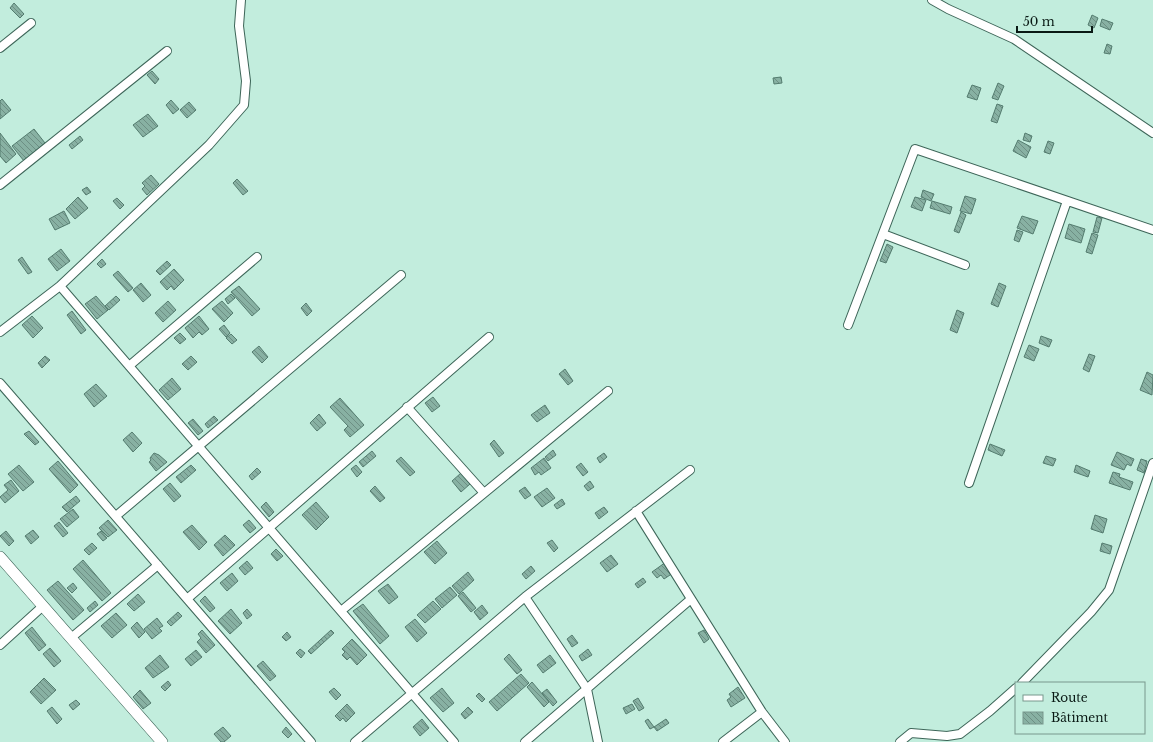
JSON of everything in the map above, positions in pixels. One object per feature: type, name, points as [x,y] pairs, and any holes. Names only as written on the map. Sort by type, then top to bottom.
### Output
[{"type":"main road","points":[[0,557],[162,742]]},
{"type":"street","points":[[0,332],[60,286],[209,145],[244,105],[246,81],[239,26],[241,0]]},
{"type":"street","points":[[932,0],[948,9],[1014,38],[1153,133]]},
{"type":"street","points":[[0,48],[31,23]]},
{"type":"street","points":[[0,185],[167,51]]},
{"type":"street","points":[[848,325],[915,149],[1153,230]]},
{"type":"street","points":[[969,483],[1067,200]]},
{"type":"street","points":[[883,234],[965,265]]},
{"type":"street","points":[[129,366],[258,257]]},
{"type":"street","points":[[116,516],[401,275]]},
{"type":"street","points":[[60,286],[454,742]]},
{"type":"street","points":[[187,598],[489,337]]},
{"type":"street","points":[[0,383],[311,742]]},
{"type":"street","points":[[341,611],[608,391]]},
{"type":"street","points":[[408,407],[484,493]]},
{"type":"street","points":[[1023,682],[1091,612],[1109,590],[1153,463]]},
{"type":"street","points":[[355,742],[525,597],[690,470]]},
{"type":"street","points":[[636,511],[762,712],[785,742]]},
{"type":"street","points":[[71,638],[158,565]]},
{"type":"street","points":[[525,597],[587,689],[598,742]]},
{"type":"street","points":[[525,742],[691,599]]},
{"type":"street","points":[[0,645],[43,606]]},
{"type":"street","points":[[900,742],[911,733],[947,739],[960,734],[990,711],[1015,689]]},
{"type":"street","points":[[723,742],[762,712]]},
{"type":"building","points":[[14,3],[24,14],[20,18],[10,8]]},
{"type":"building","points":[[1092,15],[1098,18],[1094,28],[1088,25]]},
{"type":"building","points":[[1102,19],[1113,23],[1110,30],[1100,26]]},
{"type":"building","points":[[1107,44],[1112,46],[1110,54],[1104,53]]},
{"type":"building","points":[[152,71],[159,79],[155,84],[147,75]]},
{"type":"building","points":[[781,77],[782,83],[774,84],[773,78]]},
{"type":"building","points":[[998,83],[1004,86],[998,100],[992,98]]},
{"type":"building","points":[[972,85],[981,88],[977,100],[967,97]]},
{"type":"building","points":[[2,99],[11,110],[0,119],[0,101]]},
{"type":"building","points":[[171,100],[179,109],[173,114],[166,105]]},
{"type":"building","points":[[189,102],[196,110],[187,118],[180,110]]},
{"type":"building","points":[[997,104],[1003,106],[997,123],[991,121]]},
{"type":"building","points":[[148,114],[158,126],[143,137],[133,125]]},
{"type":"building","points":[[34,129],[45,143],[24,161],[12,146]]},
{"type":"building","points":[[0,133],[16,154],[6,163],[0,156]]},
{"type":"building","points":[[1025,133],[1032,136],[1030,142],[1023,140]]},
{"type":"building","points":[[80,136],[83,140],[72,149],[69,145]]},
{"type":"building","points":[[1018,140],[1031,147],[1026,158],[1013,151]]},
{"type":"building","points":[[1048,141],[1054,143],[1050,154],[1044,152]]},
{"type":"building","points":[[151,175],[159,184],[147,195],[142,189],[145,186],[142,183]]},
{"type":"building","points":[[237,179],[248,191],[243,195],[233,183]]},
{"type":"building","points":[[87,187],[91,192],[86,195],[82,190]]},
{"type":"building","points":[[923,190],[934,194],[931,201],[921,197]]},
{"type":"building","points":[[965,196],[976,199],[971,214],[960,211]]},
{"type":"building","points":[[78,197],[88,208],[75,219],[66,209]]},
{"type":"building","points":[[915,197],[926,200],[922,211],[911,207]]},
{"type":"building","points":[[117,198],[124,205],[120,209],[113,201]]},
{"type":"building","points":[[932,201],[952,207],[950,214],[930,208]]},
{"type":"building","points":[[64,211],[70,223],[55,230],[49,219]]},
{"type":"building","points":[[961,212],[966,215],[959,233],[954,231]]},
{"type":"building","points":[[1022,216],[1038,221],[1033,234],[1017,228]]},
{"type":"building","points":[[1097,217],[1102,218],[1098,233],[1093,232]]},
{"type":"building","points":[[1069,224],[1085,229],[1081,243],[1065,238]]},
{"type":"building","points":[[1017,230],[1023,232],[1019,242],[1014,240]]},
{"type":"building","points":[[1092,233],[1098,235],[1092,254],[1086,252]]},
{"type":"building","points":[[887,244],[893,247],[886,263],[880,261]]},
{"type":"building","points":[[61,249],[70,261],[57,271],[48,259]]},
{"type":"building","points":[[22,257],[32,272],[28,274],[18,260]]},
{"type":"building","points":[[102,259],[106,264],[101,268],[97,264]]},
{"type":"building","points":[[167,261],[171,265],[160,275],[156,271]]},
{"type":"building","points":[[174,269],[184,280],[174,290],[171,286],[167,290],[160,282]]},
{"type":"building","points":[[118,271],[133,288],[128,292],[113,275]]},
{"type":"building","points":[[141,283],[151,295],[143,302],[133,290]]},
{"type":"building","points":[[999,283],[1006,286],[998,307],[991,304]]},
{"type":"building","points":[[239,286],[260,309],[252,316],[231,292]]},
{"type":"building","points":[[231,294],[235,298],[228,304],[225,299]]},
{"type":"building","points":[[96,296],[108,310],[97,319],[85,304]]},
{"type":"building","points":[[116,296],[120,300],[109,310],[105,306]]},
{"type":"building","points":[[168,301],[176,310],[163,322],[155,313]]},
{"type":"building","points":[[222,301],[233,313],[224,322],[212,309]]},
{"type":"building","points":[[306,303],[312,311],[307,316],[301,308]]},
{"type":"building","points":[[957,310],[964,313],[957,333],[950,330]]},
{"type":"building","points":[[72,311],[86,330],[81,334],[67,315]]},
{"type":"building","points":[[32,316],[43,328],[33,338],[22,325]]},
{"type":"building","points":[[199,316],[209,329],[202,335],[199,332],[193,338],[185,328]]},
{"type":"building","points":[[224,325],[230,333],[226,337],[219,329]]},
{"type":"building","points":[[180,333],[186,339],[180,344],[174,338]]},
{"type":"building","points":[[231,334],[237,340],[232,344],[226,338]]},
{"type":"building","points":[[1041,336],[1052,340],[1049,347],[1039,343]]},
{"type":"building","points":[[1029,345],[1039,349],[1034,361],[1024,357]]},
{"type":"building","points":[[259,346],[268,357],[262,363],[252,352]]},
{"type":"building","points":[[1089,354],[1095,356],[1089,372],[1083,369]]},
{"type":"building","points":[[45,356],[50,360],[42,368],[38,363]]},
{"type":"building","points":[[191,356],[197,362],[188,370],[182,364]]},
{"type":"building","points":[[565,369],[573,381],[568,385],[559,374]]},
{"type":"building","points":[[1147,372],[1153,375],[1152,395],[1140,390]]},
{"type":"building","points":[[172,378],[181,389],[168,400],[159,390]]},
{"type":"building","points":[[96,384],[107,396],[94,407],[84,394]]},
{"type":"building","points":[[433,397],[440,406],[432,412],[425,403]]},
{"type":"building","points":[[340,398],[364,425],[350,437],[344,430],[348,426],[330,407]]},
{"type":"building","points":[[545,405],[550,413],[537,422],[531,415]]},
{"type":"building","points":[[319,414],[326,423],[317,431],[310,423]]},
{"type":"building","points":[[214,416],[218,420],[208,428],[205,424]]},
{"type":"building","points":[[193,419],[203,431],[198,435],[188,423]]},
{"type":"building","points":[[29,431],[39,442],[35,445],[24,434]]},
{"type":"building","points":[[132,432],[142,443],[133,452],[123,440]]},
{"type":"building","points":[[494,440],[504,453],[499,457],[490,444]]},
{"type":"building","points":[[990,444],[1005,450],[1002,456],[988,450]]},
{"type":"building","points":[[553,450],[556,455],[548,461],[545,457]]},
{"type":"building","points":[[372,451],[376,456],[363,467],[359,462]]},
{"type":"building","points":[[1117,452],[1134,459],[1131,466],[1127,464],[1124,470],[1111,465]]},
{"type":"building","points":[[154,453],[159,455],[167,462],[156,471],[149,462]]},
{"type":"building","points":[[604,453],[607,457],[600,463],[597,458]]},
{"type":"building","points":[[1046,456],[1056,459],[1053,466],[1043,463]]},
{"type":"building","points":[[401,457],[415,472],[410,476],[396,461]]},
{"type":"building","points":[[544,458],[551,468],[541,475],[539,472],[535,475],[531,468]]},
{"type":"building","points":[[1141,459],[1147,461],[1144,473],[1137,470]]},
{"type":"building","points":[[58,461],[78,485],[70,493],[49,469]]},
{"type":"building","points":[[581,463],[588,472],[583,476],[576,467]]},
{"type":"building","points":[[19,465],[34,482],[23,491],[8,474]]},
{"type":"building","points":[[191,465],[196,470],[181,483],[176,477]]},
{"type":"building","points":[[356,465],[362,472],[357,477],[351,469]]},
{"type":"building","points":[[1076,465],[1090,471],[1088,477],[1074,472]]},
{"type":"building","points":[[257,468],[261,472],[252,480],[249,476]]},
{"type":"building","points":[[1113,472],[1120,474],[1119,477],[1133,482],[1130,490],[1109,483]]},
{"type":"building","points":[[461,473],[470,484],[461,492],[452,481]]},
{"type":"building","points":[[11,480],[19,491],[5,503],[0,497],[8,490],[4,485]]},
{"type":"building","points":[[590,481],[594,487],[588,491],[584,486]]},
{"type":"building","points":[[170,483],[181,496],[174,502],[163,489]]},
{"type":"building","points":[[375,486],[385,498],[380,502],[370,491]]},
{"type":"building","points":[[525,487],[531,495],[525,499],[519,491]]},
{"type":"building","points":[[547,488],[555,498],[542,507],[534,497]]},
{"type":"building","points":[[76,496],[80,501],[67,512],[62,507]]},
{"type":"building","points":[[562,499],[565,504],[557,509],[554,505]]},
{"type":"building","points":[[266,502],[274,512],[269,517],[261,507]]},
{"type":"building","points":[[316,502],[329,517],[316,530],[302,515]]},
{"type":"building","points":[[604,507],[608,512],[599,519],[595,513]]},
{"type":"building","points":[[73,509],[79,517],[67,527],[60,519]]},
{"type":"building","points":[[1095,515],[1107,519],[1103,533],[1091,529]]},
{"type":"building","points":[[108,520],[117,530],[108,537],[99,528]]},
{"type":"building","points":[[249,520],[256,528],[250,533],[243,525]]},
{"type":"building","points":[[59,522],[68,533],[63,537],[54,526]]},
{"type":"building","points":[[192,525],[207,542],[199,550],[183,532]]},
{"type":"building","points":[[33,530],[39,537],[31,544],[25,536]]},
{"type":"building","points":[[6,531],[14,541],[9,546],[0,536]]},
{"type":"building","points":[[101,531],[107,538],[103,541],[97,534]]},
{"type":"building","points":[[225,535],[235,545],[223,556],[214,545]]},
{"type":"building","points":[[552,540],[558,548],[554,552],[547,543]]},
{"type":"building","points":[[437,541],[447,553],[435,564],[424,552]]},
{"type":"building","points":[[92,543],[97,548],[89,555],[84,550]]},
{"type":"building","points":[[1102,543],[1112,546],[1110,554],[1100,551]]},
{"type":"building","points":[[276,549],[283,556],[277,561],[271,554]]},
{"type":"building","points":[[611,555],[618,564],[607,572],[600,563]]},
{"type":"building","points":[[83,560],[111,593],[102,601],[73,569]]},
{"type":"building","points":[[247,561],[253,568],[245,575],[239,568]]},
{"type":"building","points":[[666,562],[673,573],[664,579],[661,575],[657,578],[652,572]]},
{"type":"building","points":[[531,566],[535,571],[526,579],[522,574]]},
{"type":"building","points":[[468,572],[474,580],[459,594],[452,586]]},
{"type":"building","points":[[232,573],[238,581],[227,591],[220,583]]},
{"type":"building","points":[[643,578],[646,582],[638,588],[635,584]]},
{"type":"building","points":[[58,581],[84,610],[73,620],[47,590]]},
{"type":"building","points":[[73,583],[77,588],[72,593],[67,588]]},
{"type":"building","points":[[388,584],[398,597],[389,604],[378,591]]},
{"type":"building","points":[[450,587],[457,595],[442,608],[435,599]]},
{"type":"building","points":[[463,592],[476,608],[471,612],[458,596]]},
{"type":"building","points":[[138,594],[145,602],[134,611],[127,604]]},
{"type":"building","points":[[205,596],[215,608],[210,612],[200,601]]},
{"type":"building","points":[[95,601],[98,605],[90,612],[87,608]]},
{"type":"building","points":[[433,601],[441,609],[425,623],[417,615]]},
{"type":"building","points":[[363,604],[389,636],[380,644],[353,611]]},
{"type":"building","points":[[482,605],[488,613],[480,620],[474,612]]},
{"type":"building","points":[[231,609],[242,623],[230,634],[218,621]]},
{"type":"building","points":[[247,609],[252,615],[247,619],[243,613]]},
{"type":"building","points":[[178,612],[182,616],[171,626],[167,622]]},
{"type":"building","points":[[116,613],[127,625],[112,638],[101,626]]},
{"type":"building","points":[[157,618],[163,626],[159,628],[162,631],[152,639],[144,629]]},
{"type":"building","points":[[415,619],[427,633],[417,642],[405,627]]},
{"type":"building","points":[[137,622],[145,632],[139,638],[131,628]]},
{"type":"building","points":[[32,627],[46,645],[39,651],[25,633]]},
{"type":"building","points":[[202,630],[215,645],[206,653],[197,642],[201,638],[198,634]]},
{"type":"building","points":[[331,630],[334,633],[311,654],[308,651]]},
{"type":"building","points":[[704,630],[709,639],[704,643],[698,633]]},
{"type":"building","points":[[287,632],[291,637],[286,641],[282,637]]},
{"type":"building","points":[[572,635],[578,643],[572,647],[567,639]]},
{"type":"building","points":[[352,639],[367,655],[357,665],[350,657],[347,660],[342,655],[345,652],[342,649]]},
{"type":"building","points":[[50,648],[61,661],[54,667],[43,654]]},
{"type":"building","points":[[300,649],[305,653],[301,658],[296,653]]},
{"type":"building","points":[[588,649],[592,655],[582,661],[579,656]]},
{"type":"building","points":[[196,650],[202,657],[191,666],[185,659]]},
{"type":"building","points":[[509,654],[522,670],[517,674],[504,659]]},
{"type":"building","points":[[160,655],[169,667],[153,678],[145,668]]},
{"type":"building","points":[[550,655],[556,663],[543,673],[537,665]]},
{"type":"building","points":[[263,661],[276,676],[270,681],[257,666]]},
{"type":"building","points":[[521,674],[529,683],[497,711],[489,702]]},
{"type":"building","points":[[44,678],[56,690],[41,704],[30,692]]},
{"type":"building","points":[[168,681],[171,685],[165,691],[161,687]]},
{"type":"building","points":[[532,682],[549,702],[544,707],[527,687]]},
{"type":"building","points":[[738,687],[745,698],[731,707],[727,700],[731,697],[729,694]]},
{"type":"building","points":[[334,688],[341,695],[336,700],[329,692]]},
{"type":"building","points":[[442,688],[454,703],[443,712],[430,698]]},
{"type":"building","points":[[547,689],[557,702],[553,706],[542,693]]},
{"type":"building","points":[[140,690],[151,703],[143,709],[133,697]]},
{"type":"building","points":[[479,693],[485,699],[482,702],[476,696]]},
{"type":"building","points":[[638,698],[644,708],[639,711],[633,701]]},
{"type":"building","points":[[76,700],[80,704],[73,710],[69,705]]},
{"type":"building","points":[[347,704],[355,713],[346,722],[343,718],[340,721],[335,716]]},
{"type":"building","points":[[632,704],[635,709],[626,714],[623,708]]},
{"type":"building","points":[[52,707],[62,719],[57,724],[47,711]]},
{"type":"building","points":[[468,707],[473,712],[465,719],[461,714]]},
{"type":"building","points":[[422,719],[429,728],[420,736],[413,727]]},
{"type":"building","points":[[648,719],[654,727],[650,729],[645,721]]},
{"type":"building","points":[[666,719],[669,723],[657,731],[654,727]]},
{"type":"building","points":[[223,727],[231,736],[224,742],[221,742],[214,734]]},
{"type":"building","points":[[286,727],[292,734],[288,738],[282,732]]}]
